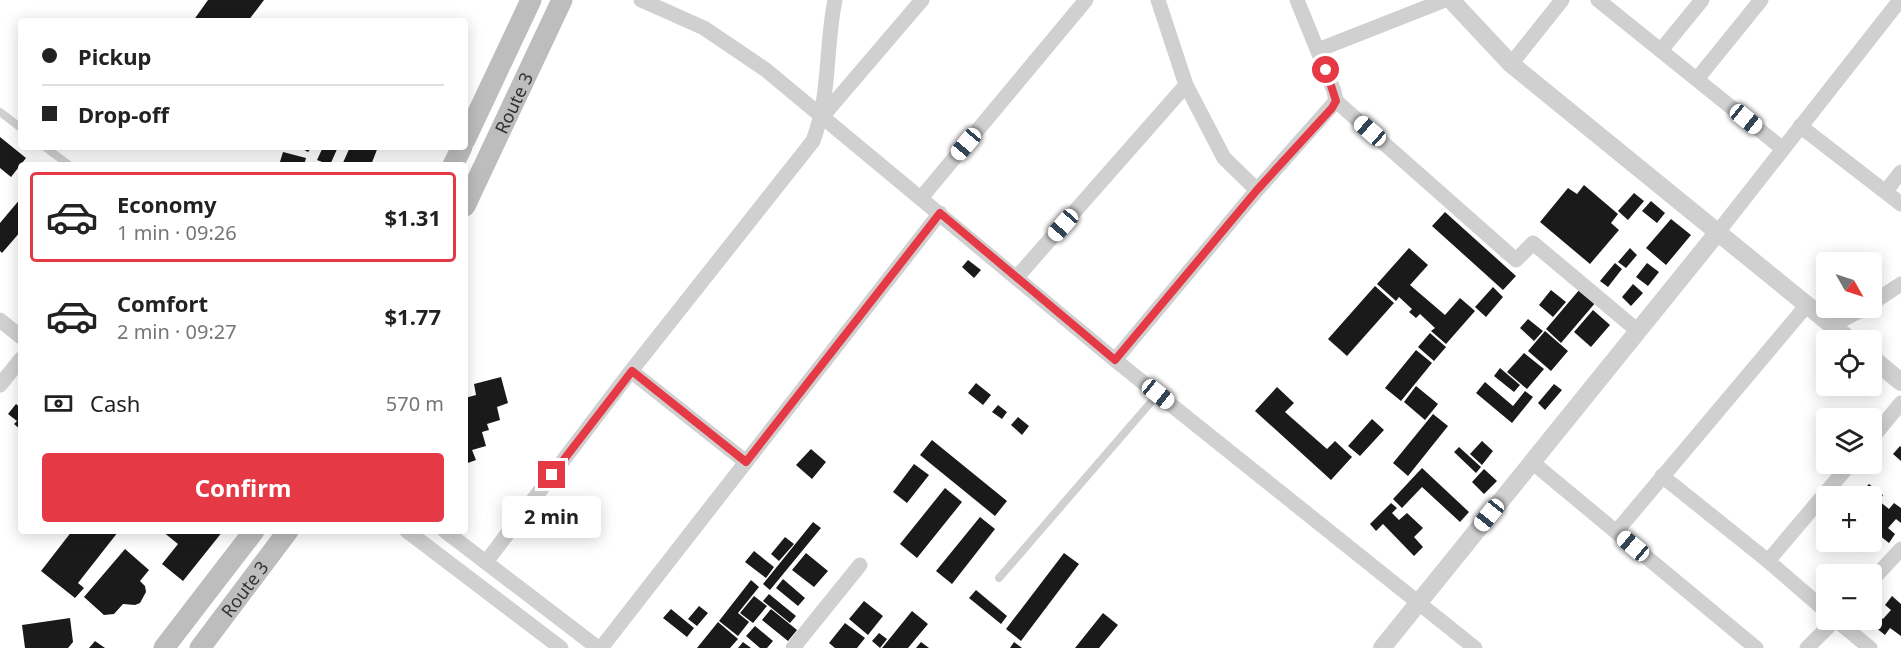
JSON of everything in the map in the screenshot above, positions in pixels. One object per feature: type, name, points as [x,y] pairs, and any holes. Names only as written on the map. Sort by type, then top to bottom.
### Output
[{"type":"main road","points":[[468,134],[531,0]]},
{"type":"main road","name":"Route 3","points":[[468,200],[562,0]]},
{"type":"main road","points":[[164,648],[252,534]]},
{"type":"main road","name":"Route 3","points":[[200,648],[286,534]]},
{"type":"street","points":[[641,0],[704,28],[766,70],[1115,360],[1475,648]]},
{"type":"street","points":[[486,562],[632,371],[813,141],[822,117],[835,0]]},
{"type":"street","points":[[822,117],[922,0]]},
{"type":"street","points":[[921,198],[1086,0]]},
{"type":"street","points":[[1158,0],[1186,85],[1224,158],[1257,190]]},
{"type":"street","points":[[1297,0],[1336,101],[1516,260],[1533,243],[1638,331]]},
{"type":"street","points":[[1318,50],[1445,0]]},
{"type":"street","points":[[1451,0],[1511,64],[1837,330]]},
{"type":"street","points":[[1511,64],[1562,0]]},
{"type":"street","points":[[1599,0],[1783,149]]},
{"type":"street","points":[[1662,49],[1702,0]]},
{"type":"street","points":[[1697,79],[1761,0]]},
{"type":"street","points":[[1382,648],[1718,232],[1900,0]]},
{"type":"street","points":[[1017,277],[1186,85]]},
{"type":"street","points":[[1115,360],[1257,190],[1336,101]]},
{"type":"street","points":[[1800,126],[1901,204]]},
{"type":"street","points":[[1886,191],[1901,172]]},
{"type":"street","points":[[449,534],[600,648],[940,213]]},
{"type":"street","points":[[1882,296],[1901,284]]},
{"type":"street","points":[[1616,532],[1807,305]]},
{"type":"street","points":[[1832,326],[1847,318]]},
{"type":"street","points":[[0,320],[18,335]]},
{"type":"street","points":[[0,385],[18,363]]},
{"type":"street","points":[[1882,366],[1901,382]]},
{"type":"street","points":[[632,371],[746,462]]},
{"type":"street","points":[[1882,426],[1901,403]]},
{"type":"street","points":[[1532,462],[1756,648]]},
{"type":"street","points":[[1768,561],[1842,474]]},
{"type":"street","points":[[1662,476],[1816,602]]},
{"type":"street","points":[[411,534],[561,648]]},
{"type":"street","points":[[1882,569],[1901,549]]},
{"type":"street","points":[[793,648],[860,565]]},
{"type":"street","points":[[1807,648],[1825,630]]},
{"type":"street","points":[[1848,630],[1870,648]]},
{"type":"lane","points":[[0,112],[18,126]]},
{"type":"lane","points":[[49,150],[65,162]]},
{"type":"lane","points":[[999,578],[1158,394]]},
{"type":"building","points":[[208,0],[264,0],[250,18],[195,18]]},
{"type":"building","points":[[0,137],[26,158],[23,162],[18,162],[18,168],[11,177],[0,168]]},
{"type":"building","points":[[322,150],[337,150],[331,162],[317,160]]},
{"type":"building","points":[[349,150],[377,150],[372,162],[343,162]]},
{"type":"building","points":[[283,152],[306,158],[305,162],[280,162]]},
{"type":"building","points":[[1584,185],[1618,214],[1611,223],[1619,230],[1590,264],[1540,222],[1568,188],[1577,194]]},
{"type":"building","points":[[1634,193],[1644,201],[1628,220],[1618,211]]},
{"type":"building","points":[[1651,201],[1665,213],[1657,223],[1642,211]]},
{"type":"building","points":[[18,202],[18,234],[2,253],[0,251],[0,223]]},
{"type":"building","points":[[1445,212],[1516,276],[1503,290],[1432,226]]},
{"type":"building","points":[[1671,219],[1691,235],[1666,265],[1646,248]]},
{"type":"building","points":[[1409,248],[1428,265],[1410,285],[1445,315],[1460,298],[1475,311],[1446,344],[1431,331],[1435,328],[1420,314],[1416,318],[1409,312],[1412,309],[1399,297],[1396,301],[1377,284]]},
{"type":"building","points":[[1630,248],[1637,255],[1626,268],[1618,262]]},
{"type":"building","points":[[968,260],[981,270],[974,278],[962,267]]},
{"type":"building","points":[[1615,263],[1622,269],[1608,287],[1600,281]]},
{"type":"building","points":[[1647,263],[1659,272],[1648,286],[1636,277]]},
{"type":"building","points":[[1633,284],[1643,293],[1631,306],[1622,297]]},
{"type":"building","points":[[1375,286],[1394,303],[1347,356],[1328,339]]},
{"type":"building","points":[[1493,287],[1503,297],[1486,317],[1475,307]]},
{"type":"building","points":[[1580,289],[1596,302],[1561,343],[1546,329]]},
{"type":"building","points":[[1551,290],[1566,302],[1553,317],[1539,305]]},
{"type":"building","points":[[1593,310],[1610,325],[1591,347],[1574,332]]},
{"type":"building","points":[[1528,319],[1543,331],[1534,341],[1520,328]]},
{"type":"building","points":[[1545,331],[1568,351],[1551,371],[1528,351]]},
{"type":"building","points":[[1430,333],[1446,347],[1434,361],[1418,347]]},
{"type":"building","points":[[1416,350],[1432,363],[1401,401],[1385,388]]},
{"type":"building","points":[[1524,353],[1544,369],[1527,389],[1507,372]]},
{"type":"building","points":[[1500,368],[1520,385],[1514,392],[1494,376]]},
{"type":"building","points":[[501,377],[508,403],[497,407],[500,420],[487,424],[489,430],[482,432],[486,446],[472,450],[476,460],[468,463],[468,397],[476,395],[474,384]]},
{"type":"building","points":[[1485,382],[1513,406],[1525,391],[1533,397],[1512,423],[1476,393]]},
{"type":"building","points":[[976,383],[991,395],[983,405],[968,393]]},
{"type":"building","points":[[1554,384],[1562,390],[1545,410],[1538,403]]},
{"type":"building","points":[[1416,386],[1438,404],[1425,420],[1404,402]]},
{"type":"building","points":[[1277,387],[1294,403],[1285,412],[1327,449],[1335,441],[1352,457],[1331,480],[1255,411]]},
{"type":"building","points":[[16,404],[18,406],[18,427],[14,424],[17,421],[8,414]]},
{"type":"building","points":[[998,405],[1007,412],[1002,419],[992,412]]},
{"type":"building","points":[[1433,414],[1448,426],[1408,476],[1393,463]]},
{"type":"building","points":[[1018,417],[1029,426],[1022,435],[1011,425]]},
{"type":"building","points":[[1372,419],[1384,430],[1360,456],[1348,446]]},
{"type":"building","points":[[932,440],[1007,501],[995,516],[920,455]]},
{"type":"building","points":[[1482,441],[1493,451],[1482,465],[1470,454]]},
{"type":"building","points":[[1459,447],[1481,467],[1476,473],[1454,452]]},
{"type":"building","points":[[1901,447],[1901,461],[1893,454]]},
{"type":"building","points":[[811,449],[826,462],[812,479],[796,465]]},
{"type":"building","points":[[914,464],[929,475],[907,503],[893,492]]},
{"type":"building","points":[[1422,468],[1469,512],[1460,522],[1422,487],[1402,508],[1393,499]]},
{"type":"building","points":[[1484,469],[1497,481],[1484,494],[1472,482]]},
{"type":"building","points":[[945,488],[962,502],[917,558],[900,544]]},
{"type":"building","points":[[1391,503],[1397,508],[1392,513],[1399,520],[1407,513],[1423,528],[1414,537],[1423,547],[1414,556],[1383,524],[1376,531],[1370,524]]},
{"type":"building","points":[[1882,503],[1889,509],[1894,503],[1901,508],[1901,523],[1896,519],[1888,528],[1895,534],[1889,543],[1882,537]]},
{"type":"building","points":[[980,517],[995,529],[952,584],[936,571]]},
{"type":"building","points":[[813,522],[821,528],[770,590],[763,584]]},
{"type":"building","points":[[70,534],[116,534],[78,583],[84,588],[75,598],[41,571]]},
{"type":"building","points":[[166,534],[221,534],[183,581],[162,564],[178,544]]},
{"type":"building","points":[[785,537],[794,544],[779,561],[771,554]]},
{"type":"building","points":[[125,549],[149,570],[140,581],[145,586],[146,592],[140,603],[123,604],[114,614],[104,615],[84,597]]},
{"type":"building","points":[[754,551],[774,567],[766,578],[745,562]]},
{"type":"building","points":[[806,553],[828,571],[814,587],[792,570]]},
{"type":"building","points":[[1064,553],[1079,564],[1021,641],[1006,629]]},
{"type":"building","points":[[783,579],[805,598],[798,606],[776,588]]},
{"type":"building","points":[[751,580],[759,587],[738,613],[749,622],[738,636],[719,621]]},
{"type":"building","points":[[976,590],[1007,616],[1001,624],[969,598]]},
{"type":"building","points":[[769,594],[796,616],[790,623],[763,601]]},
{"type":"building","points":[[754,596],[767,606],[753,623],[740,613]]},
{"type":"building","points":[[1892,596],[1901,604],[1901,636],[1890,628],[1885,635],[1879,630],[1882,630],[1882,618],[1891,610],[1885,605]]},
{"type":"building","points":[[864,601],[883,616],[868,635],[849,619]]},
{"type":"building","points":[[699,606],[708,613],[697,626],[688,619]]},
{"type":"building","points":[[671,609],[694,628],[687,637],[663,618]]},
{"type":"building","points":[[771,609],[797,630],[788,641],[762,620]]},
{"type":"building","points":[[912,611],[928,624],[908,648],[882,648]]},
{"type":"building","points":[[1103,613],[1118,625],[1099,648],[1075,648]]},
{"type":"building","points":[[70,618],[73,642],[68,648],[25,648],[22,625]]},
{"type":"building","points":[[718,622],[738,639],[730,648],[697,648]]},
{"type":"building","points":[[845,623],[865,638],[857,648],[835,648],[829,643]]},
{"type":"building","points":[[755,626],[773,641],[767,648],[760,648],[746,636]]},
{"type":"building","points":[[879,633],[887,639],[880,648],[872,641]]},
{"type":"building","points":[[95,641],[105,648],[89,648]]},
{"type":"building","points":[[743,642],[751,648],[738,648]]},
{"type":"building","points":[[921,642],[929,648],[916,648]]},
{"type":"building","points":[[1014,642],[1022,648],[1010,648]]},
{"type":"route","points":[[552,475],[632,371],[746,462],[940,213],[1115,360],[1257,190],[1332,108],[1336,101],[1326,70]]}]
